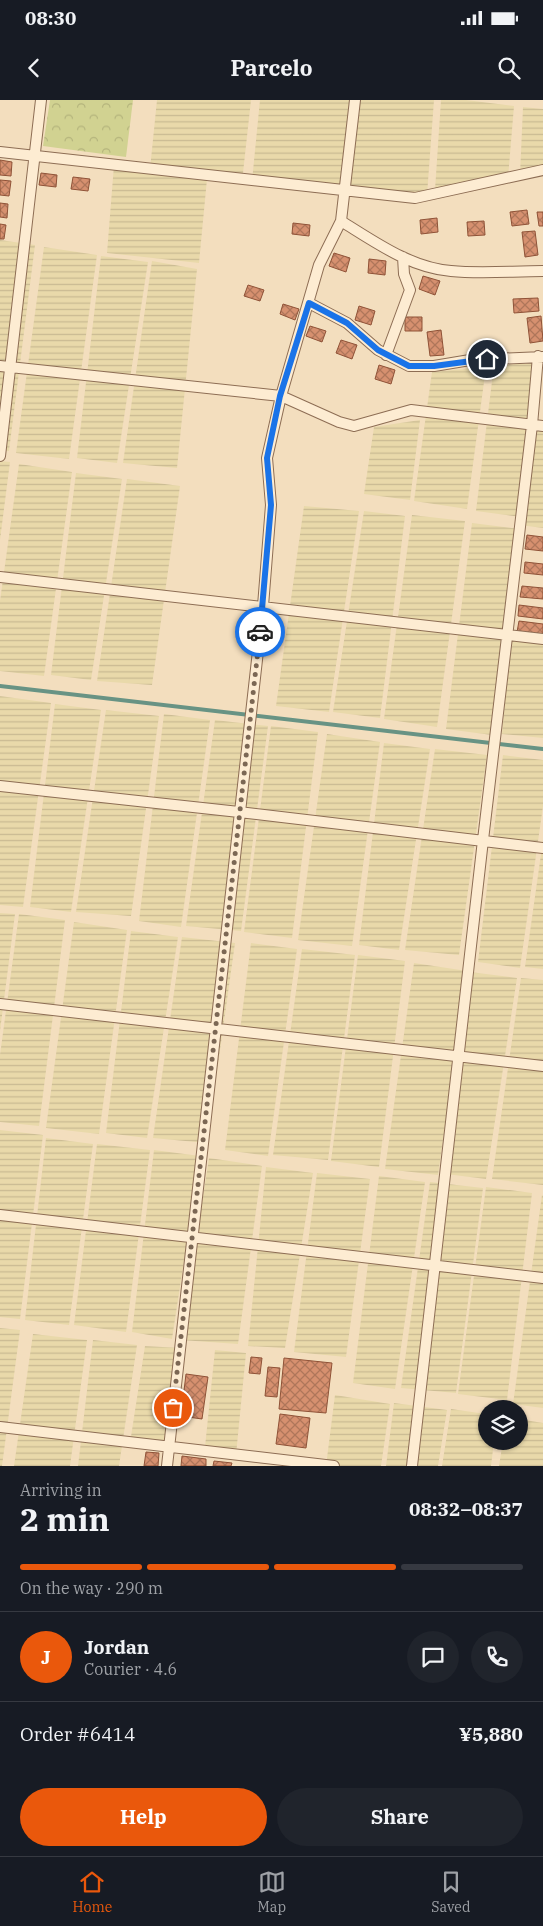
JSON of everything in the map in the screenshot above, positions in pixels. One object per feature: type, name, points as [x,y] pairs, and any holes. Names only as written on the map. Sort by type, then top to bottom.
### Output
[{"type":"street","points":[[0,456],[5,366],[41,100]]},
{"type":"street","points":[[167,1466],[263,606],[271,505],[267,458],[280,396],[320,265],[341,221],[355,100]]},
{"type":"street","points":[[0,152],[415,198],[543,170]]},
{"type":"street","points":[[341,221],[390,252],[423,265],[450,271],[543,271]]},
{"type":"street","points":[[386,355],[410,290],[404,274],[403,257]]},
{"type":"street","points":[[309,303],[347,323],[378,350],[409,366],[434,366],[470,360],[540,356],[412,1466]]},
{"type":"street","points":[[5,366],[280,396],[339,422],[354,426],[411,410],[543,426]]},
{"type":"street","points":[[0,577],[543,639]]},
{"type":"street","points":[[0,786],[543,848]]},
{"type":"street","points":[[0,1004],[543,1066]]},
{"type":"street","points":[[0,1215],[543,1278]]},
{"type":"street","points":[[0,1427],[334,1466]]},
{"type":"shaded area","points":[[157,100],[251,100],[242,182],[207,179],[199,263],[107,253],[114,165],[150,169]]},
{"type":"shaded area","points":[[260,100],[434,100],[427,195],[252,181]]},
{"type":"shaded area","points":[[441,100],[466,100],[514,106],[508,178],[435,190]]},
{"type":"shaded area","points":[[523,107],[543,109],[543,168],[520,175]]},
{"type":"shaded area","points":[[0,240],[35,245],[9,451],[0,450]]},
{"type":"shaded area","points":[[44,247],[97,255],[69,459],[16,453]]},
{"type":"shaded area","points":[[101,256],[148,262],[117,463],[77,458]]},
{"type":"shaded area","points":[[152,261],[197,269],[177,468],[123,463]]},
{"type":"shaded area","points":[[543,363],[535,425],[543,425],[543,528],[520,525],[521,517],[476,511],[494,365]]},
{"type":"shaded area","points":[[486,367],[467,509],[414,501],[432,372]]},
{"type":"shaded area","points":[[420,420],[410,500],[364,494],[374,427]]},
{"type":"shaded area","points":[[0,461],[10,462],[0,540]]},
{"type":"shaded area","points":[[19,464],[72,472],[44,676],[0,671],[0,601]]},
{"type":"shaded area","points":[[76,473],[122,479],[91,680],[51,675]]},
{"type":"shaded area","points":[[127,479],[180,486],[152,685],[97,681]]},
{"type":"shaded area","points":[[304,506],[359,511],[329,712],[276,706]]},
{"type":"shaded area","points":[[364,511],[405,516],[380,718],[333,712]]},
{"type":"shaded area","points":[[412,515],[465,521],[437,727],[384,719]]},
{"type":"shaded area","points":[[472,523],[520,529],[492,735],[446,729]]},
{"type":"shaded area","points":[[511,635],[543,639],[543,738],[502,734]]},
{"type":"shaded area","points":[[0,696],[51,703],[23,907],[0,905]]},
{"type":"shaded area","points":[[55,704],[101,710],[71,912],[30,907]]},
{"type":"shaded area","points":[[106,710],[159,716],[131,916],[76,912]]},
{"type":"shaded area","points":[[164,714],[210,720],[181,927],[139,921]]},
{"type":"shaded area","points":[[215,720],[268,726],[241,931],[186,926]]},
{"type":"shaded area","points":[[271,726],[318,732],[292,938],[244,932]]},
{"type":"shaded area","points":[[327,734],[380,742],[352,946],[298,940]]},
{"type":"shaded area","points":[[384,743],[430,749],[399,950],[359,945]]},
{"type":"shaded area","points":[[435,749],[487,755],[459,955],[405,950]]},
{"type":"shaded area","points":[[503,755],[543,760],[543,806],[520,968],[478,962]]},
{"type":"shaded area","points":[[543,840],[543,969],[525,967]]},
{"type":"shaded area","points":[[0,913],[15,914],[0,1031]]},
{"type":"shaded area","points":[[19,914],[65,920],[39,1126],[0,1122],[0,1055]]},
{"type":"shaded area","points":[[74,922],[127,930],[99,1134],[46,1128]]},
{"type":"shaded area","points":[[131,931],[178,937],[147,1138],[106,1133]]},
{"type":"shaded area","points":[[182,937],[235,943],[207,1143],[153,1138]]},
{"type":"shaded area","points":[[251,943],[297,949],[268,1156],[225,1150]]},
{"type":"shaded area","points":[[302,949],[355,955],[328,1160],[273,1155]]},
{"type":"shaded area","points":[[358,955],[405,961],[379,1167],[331,1161]]},
{"type":"shaded area","points":[[414,963],[467,971],[438,1175],[385,1169]]},
{"type":"shaded area","points":[[470,972],[517,978],[486,1179],[446,1174]]},
{"type":"shaded area","points":[[521,978],[543,980],[543,1185],[492,1179]]},
{"type":"shaded area","points":[[0,1130],[43,1135],[20,1319],[0,1317]]},
{"type":"shaded area","points":[[46,1138],[93,1144],[69,1325],[25,1320]]},
{"type":"shaded area","points":[[97,1144],[150,1150],[126,1332],[74,1325]]},
{"type":"shaded area","points":[[154,1150],[200,1156],[172,1339],[132,1332]]},
{"type":"shaded area","points":[[209,1158],[262,1166],[238,1344],[181,1340]]},
{"type":"shaded area","points":[[266,1167],[313,1173],[285,1348],[248,1346]]},
{"type":"shaded area","points":[[317,1173],[370,1179],[346,1357],[294,1352]]},
{"type":"shaded area","points":[[379,1176],[425,1182],[395,1389],[353,1383]]},
{"type":"shaded area","points":[[430,1182],[483,1188],[456,1393],[401,1388]]},
{"type":"shaded area","points":[[486,1187],[532,1193],[507,1400],[458,1394]]},
{"type":"shaded area","points":[[542,1195],[543,1408],[528,1406],[528,1400],[514,1400]]},
{"type":"shaded area","points":[[0,1328],[20,1330],[2,1466],[0,1466]]},
{"type":"shaded area","points":[[33,1334],[87,1340],[70,1466],[14,1466]]},
{"type":"shaded area","points":[[93,1340],[137,1345],[119,1466],[78,1466]]},
{"type":"shaded area","points":[[145,1346],[180,1348],[169,1447],[130,1443]]},
{"type":"shaded area","points":[[215,1350],[246,1353],[236,1455],[205,1447]]},
{"type":"shaded area","points":[[335,1395],[390,1404],[381,1466],[326,1466]]},
{"type":"shaded area","points":[[394,1403],[447,1410],[438,1466],[386,1466]]},
{"type":"shaded area","points":[[451,1409],[478,1413],[478,1450],[493,1450],[491,1466],[442,1466]]},
{"type":"shaded area","points":[[528,1420],[543,1423],[543,1466],[499,1466],[502,1450],[528,1450]]},
{"type":"green space","points":[[50,100],[133,100],[126,157],[43,146]]},
{"type":"building","points":[[0,160],[12,162],[11,176],[0,175]]},
{"type":"building","points":[[41,173],[57,175],[56,187],[39,185]]},
{"type":"building","points":[[73,177],[90,179],[88,191],[71,189]]},
{"type":"building","points":[[0,180],[11,181],[9,196],[0,195]]},
{"type":"building","points":[[0,203],[8,204],[7,218],[0,217]]},
{"type":"building","points":[[527,210],[529,224],[512,226],[510,212]]},
{"type":"building","points":[[537,212],[543,212],[543,226],[539,226]]},
{"type":"building","points":[[437,218],[438,232],[421,234],[420,220]]},
{"type":"building","points":[[484,221],[485,235],[468,236],[467,222]]},
{"type":"building","points":[[293,223],[310,225],[309,236],[292,234]]},
{"type":"building","points":[[0,224],[6,225],[4,239],[0,239]]},
{"type":"building","points":[[535,231],[538,255],[525,257],[522,232]]},
{"type":"building","points":[[334,253],[350,258],[346,272],[329,266]]},
{"type":"building","points":[[369,259],[386,261],[385,275],[368,273]]},
{"type":"building","points":[[423,276],[440,281],[435,295],[419,289]]},
{"type":"building","points":[[248,285],[264,290],[260,301],[244,296]]},
{"type":"building","points":[[538,298],[539,311],[514,313],[513,299]]},
{"type":"building","points":[[283,304],[299,309],[295,320],[280,314]]},
{"type":"building","points":[[359,306],[375,311],[371,325],[355,320]]},
{"type":"building","points":[[541,316],[543,341],[530,343],[527,318]]},
{"type":"building","points":[[405,317],[422,317],[422,331],[405,331]]},
{"type":"building","points":[[310,326],[326,331],[322,342],[306,336]]},
{"type":"building","points":[[441,330],[444,355],[430,356],[427,332]]},
{"type":"building","points":[[341,340],[357,345],[352,359],[336,353]]},
{"type":"building","points":[[379,365],[395,370],[391,384],[375,379]]},
{"type":"building","points":[[527,535],[543,537],[543,551],[525,549]]},
{"type":"building","points":[[525,562],[543,564],[543,575],[524,573]]},
{"type":"building","points":[[522,586],[543,588],[543,599],[520,597]]},
{"type":"building","points":[[519,605],[543,608],[543,619],[518,616]]},
{"type":"building","points":[[519,621],[543,624],[543,635],[517,632]]},
{"type":"building","points":[[251,1357],[262,1358],[260,1374],[249,1373]]},
{"type":"building","points":[[284,1358],[332,1363],[326,1413],[279,1409]]},
{"type":"building","points":[[268,1367],[280,1368],[277,1397],[265,1396]]},
{"type":"building","points":[[186,1374],[208,1377],[202,1419],[181,1416]]},
{"type":"building","points":[[280,1414],[310,1418],[306,1448],[276,1444]]},
{"type":"building","points":[[146,1452],[159,1453],[158,1466],[144,1466]]},
{"type":"building","points":[[182,1456],[206,1459],[206,1466],[181,1466]]},
{"type":"building","points":[[214,1461],[232,1463],[231,1466],[213,1466]]},
{"type":"waterway","points":[[0,686],[543,749]]},
{"type":"way so far","points":[[173,1408],[260,632]]},
{"type":"route","points":[[260,632],[271,505],[267,458],[280,396],[309,303],[347,323],[378,350],[409,366],[434,366],[487,359]]}]
